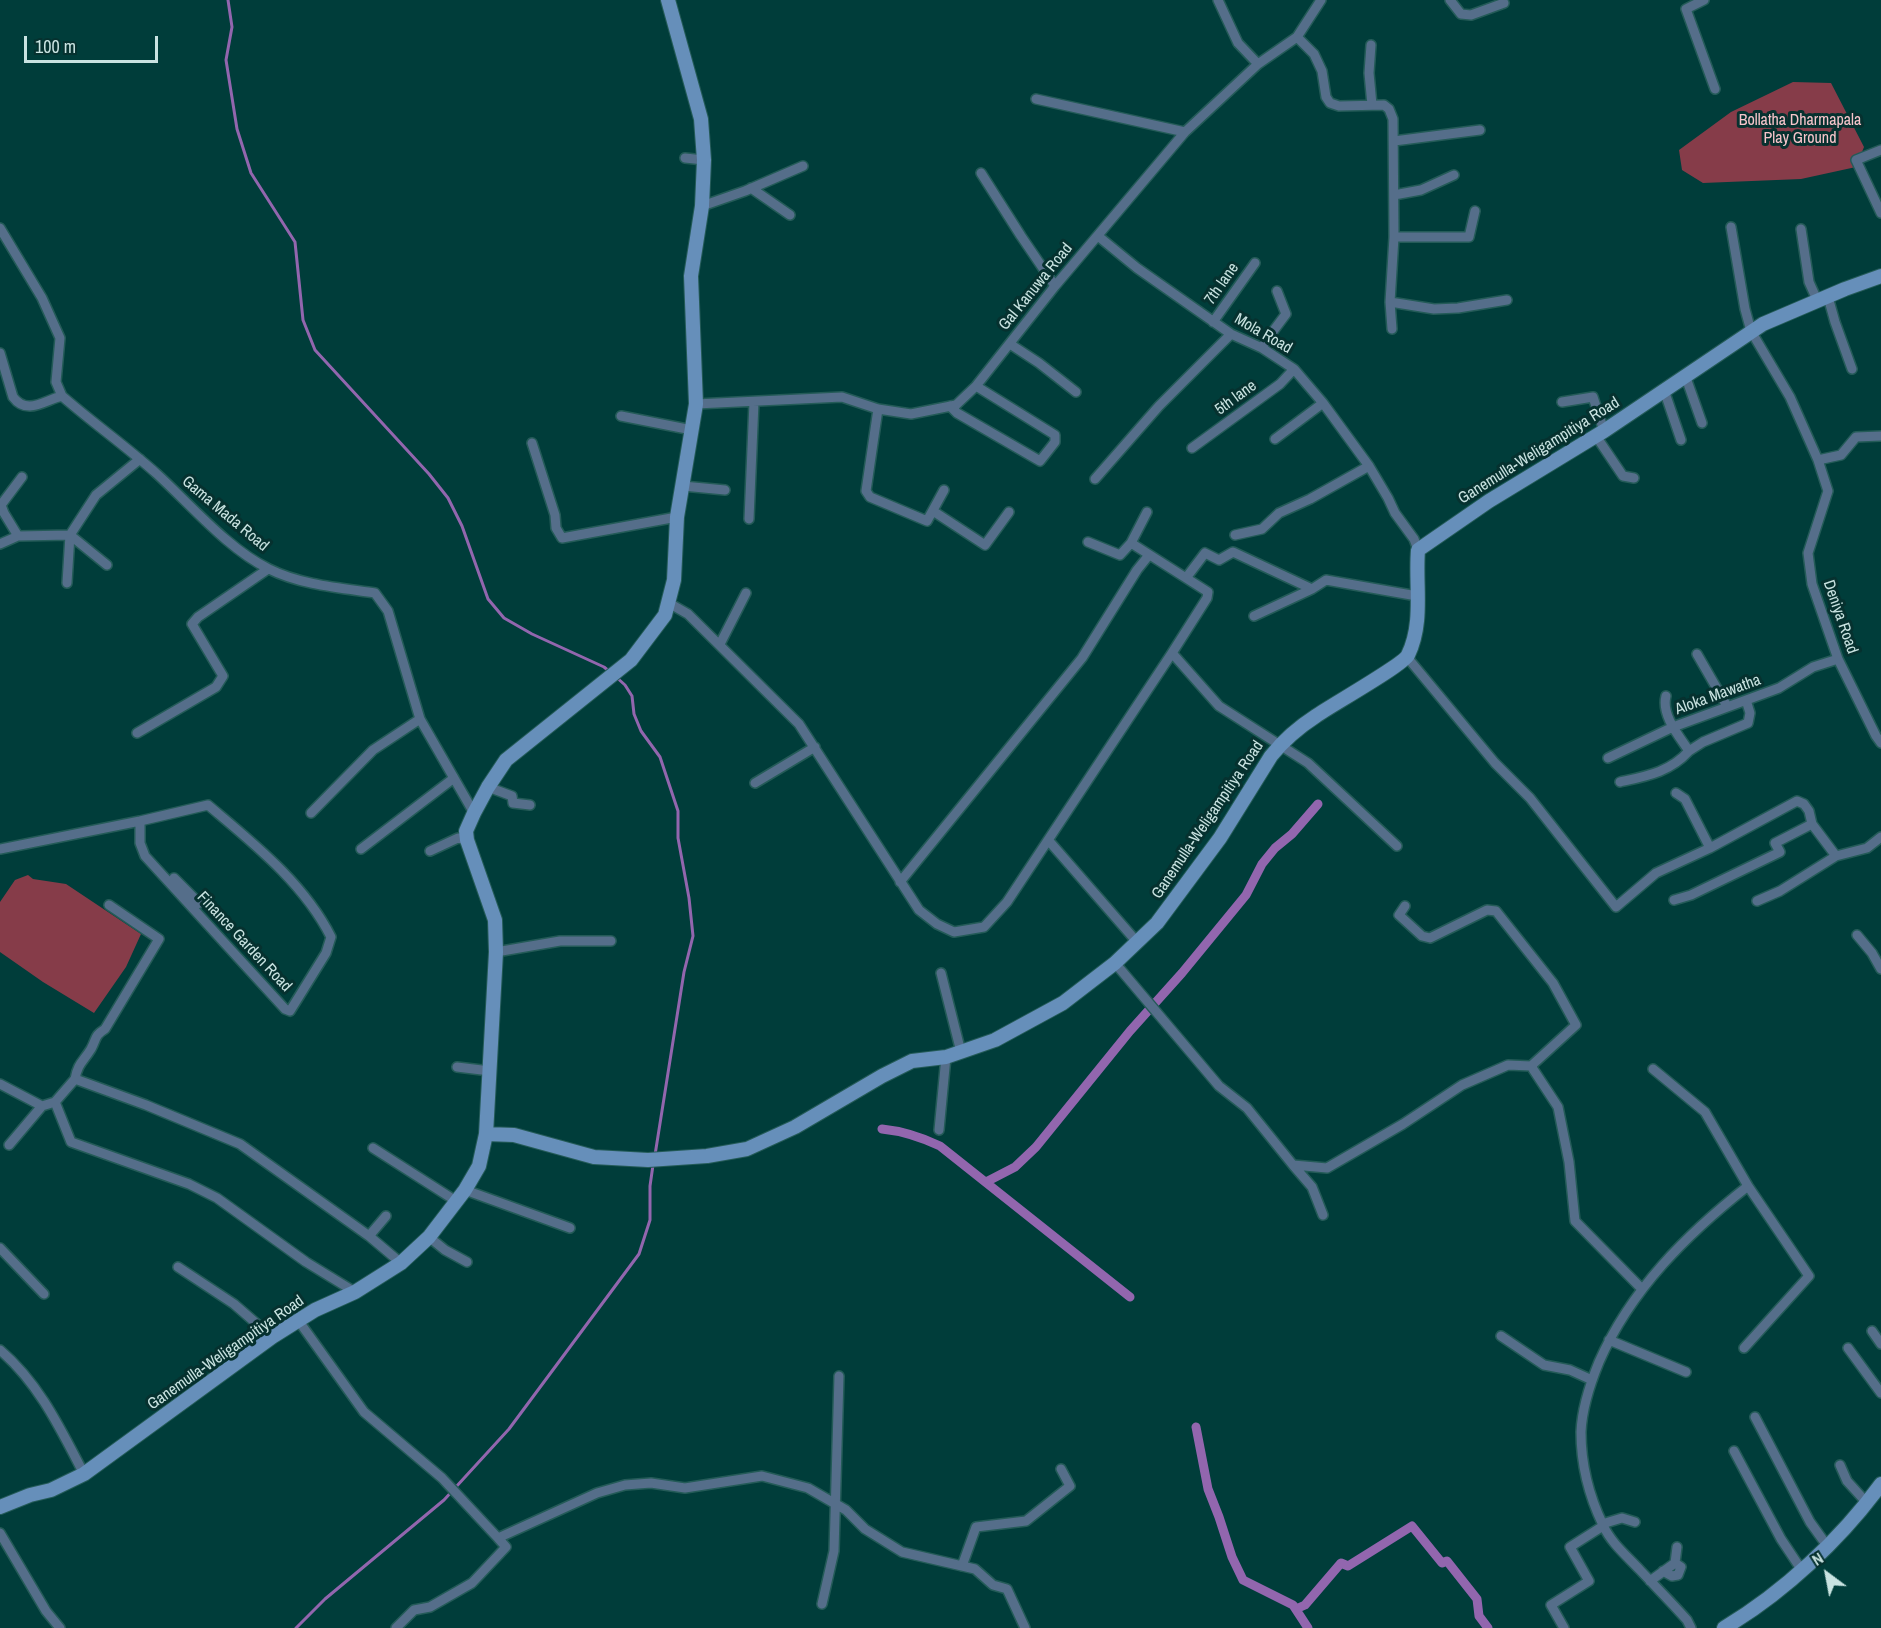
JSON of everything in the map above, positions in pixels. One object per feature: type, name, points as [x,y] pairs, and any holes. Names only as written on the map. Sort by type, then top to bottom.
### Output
[{"type":"street","points":[[486,1134],[496,952],[495,920],[467,840],[466,831],[488,787],[506,760],[631,660],[664,615],[674,580],[677,517],[696,404],[691,276],[702,206],[704,160],[701,118],[668,0]]},
{"type":"street","points":[[1218,0],[1238,43],[1258,64]]},
{"type":"street","name":"Gal Kanuwa Road","points":[[696,404],[842,397],[878,409],[911,414],[956,405],[976,386],[1055,286],[1185,132],[1258,64],[1297,37],[1321,0]]},
{"type":"street","points":[[1450,0],[1461,14],[1471,15],[1504,3]]},
{"type":"street","points":[[1704,0],[1684,4],[1715,89]]},
{"type":"street","points":[[1297,37],[1314,54],[1322,71],[1326,97],[1330,103],[1339,106],[1384,105],[1389,109],[1393,119],[1394,237],[1390,302],[1392,329]]},
{"type":"street","points":[[1371,45],[1372,105]]},
{"type":"street","points":[[1036,99],[1185,132]]},
{"type":"street","points":[[1394,141],[1480,130]]},
{"type":"street","points":[[1880,147],[1856,160],[1881,213]]},
{"type":"street","points":[[685,158],[704,160]]},
{"type":"street","points":[[702,206],[803,166]]},
{"type":"street","points":[[981,172],[1021,237],[1055,286]]},
{"type":"street","points":[[1394,195],[1421,190],[1454,175]]},
{"type":"street","points":[[751,188],[790,215]]},
{"type":"street","points":[[1394,237],[1469,237],[1475,211]]},
{"type":"street","name":"Deniya Road","points":[[1731,227],[1751,331],[1790,397],[1818,460],[1828,491],[1808,553],[1812,584],[1838,659],[1881,743]]},
{"type":"street","points":[[0,228],[42,298],[60,338],[56,382],[62,396],[38,406],[24,406],[16,402],[0,353]]},
{"type":"street","points":[[1800,229],[1809,282],[1823,299],[1835,322],[1852,369]]},
{"type":"street","name":"Mola Road","points":[[1098,236],[1137,268],[1213,322],[1231,334],[1262,348],[1294,369],[1323,403],[1369,466],[1418,550]]},
{"type":"street","name":"7th lane","points":[[1213,322],[1255,263]]},
{"type":"street","name":"Ganemulla-Weligampitiya Road","points":[[1418,550],[1489,501],[1600,433],[1751,331],[1881,276]]},
{"type":"street","points":[[1262,348],[1286,314],[1277,291]]},
{"type":"street","points":[[1390,302],[1434,309],[1458,308],[1507,300]]},
{"type":"street","points":[[1095,479],[1159,406],[1231,334]]},
{"type":"street","points":[[1010,344],[1076,392]]},
{"type":"street","name":"5th lane","points":[[1192,448],[1280,384],[1294,369]]},
{"type":"street","points":[[1685,375],[1702,423]]},
{"type":"street","points":[[950,406],[957,413],[1040,462],[1054,442],[1055,435],[976,386]]},
{"type":"street","points":[[1664,390],[1681,440]]},
{"type":"street","name":"Gama Mada Road","points":[[62,396],[140,459],[188,505],[246,555],[267,569],[289,578],[375,593],[388,611],[420,719],[474,813]]},
{"type":"street","points":[[1562,402],[1593,397],[1600,433],[1623,476],[1634,478]]},
{"type":"street","points":[[749,519],[754,402]]},
{"type":"street","points":[[1275,439],[1323,403]]},
{"type":"street","points":[[878,409],[866,491],[870,497],[927,521],[944,490]]},
{"type":"street","points":[[621,416],[692,430]]},
{"type":"street","points":[[1818,460],[1841,455],[1856,437],[1881,436]]},
{"type":"street","points":[[532,443],[555,515],[556,528],[562,538],[677,517]]},
{"type":"street","points":[[67,583],[70,535],[96,495],[140,459]]},
{"type":"street","points":[[1235,535],[1262,529],[1279,513],[1310,500],[1369,466]]},
{"type":"street","points":[[18,536],[2,506],[22,477]]},
{"type":"street","points":[[683,486],[725,490]]},
{"type":"street","points":[[933,511],[986,545],[1009,512]]},
{"type":"street","points":[[1088,542],[1120,555],[1131,543],[1147,512]]},
{"type":"street","points":[[0,544],[18,536],[70,535],[107,565]]},
{"type":"street","points":[[667,602],[688,614],[799,724],[919,910],[937,924],[954,932],[984,927],[1007,902],[1207,598],[1208,592],[1131,543]]},
{"type":"street","points":[[1418,550],[1417,596],[1419,607],[1415,632],[1407,657],[1495,763],[1530,798],[1616,907],[1656,873],[1710,848],[1797,801],[1804,804],[1809,811],[1812,824],[1836,856]]},
{"type":"street","points":[[1186,578],[1205,553],[1219,560],[1233,552],[1312,588]]},
{"type":"street","points":[[900,882],[1082,658],[1137,570],[1149,555]]},
{"type":"street","points":[[137,733],[216,687],[224,676],[192,624],[198,617],[267,569]]},
{"type":"street","points":[[1254,616],[1326,580],[1417,596]]},
{"type":"street","points":[[720,644],[746,593]]},
{"type":"street","points":[[1172,653],[1219,706],[1308,763],[1397,846]]},
{"type":"street","points":[[1697,654],[1727,706]]},
{"type":"street","name":"Ganemulla-Weligampitiya Road","points":[[0,1507],[30,1495],[51,1490],[84,1474],[272,1337],[315,1310],[355,1292],[401,1263],[429,1236],[460,1196],[479,1166],[486,1134],[514,1135],[594,1157],[665,1160],[747,1149],[795,1127],[912,1061],[946,1057],[995,1040],[1063,1003],[1115,963],[1157,923],[1225,829],[1280,745],[1314,717],[1407,657]]},
{"type":"street","name":"Aloka Mawatha","points":[[1608,758],[1673,727],[1779,688],[1813,668],[1838,659]]},
{"type":"street","points":[[1666,696],[1664,705],[1673,727],[1689,752]]},
{"type":"street","points":[[1620,782],[1661,773],[1682,760],[1703,742],[1748,723],[1750,713],[1746,700]]},
{"type":"street","points":[[311,813],[373,750],[420,719]]},
{"type":"street","points":[[755,783],[815,747]]},
{"type":"street","points":[[361,849],[454,778]]},
{"type":"street","points":[[488,787],[512,796],[513,803],[530,805]]},
{"type":"street","points":[[1677,793],[1685,799],[1710,848]]},
{"type":"street","name":"Finance Garden Road","points":[[0,849],[140,821],[207,804],[271,859],[321,917],[331,937],[326,953],[290,1011],[285,1009],[145,856],[140,843],[140,821]]},
{"type":"street","points":[[1674,900],[1691,895],[1780,852],[1775,843],[1812,824]]},
{"type":"street","points":[[1757,901],[1780,891],[1836,856],[1867,848],[1881,837]]},
{"type":"street","points":[[430,851],[458,838],[467,840]]},
{"type":"street","points":[[1049,841],[1137,942]]},
{"type":"street","points":[[174,878],[199,903],[192,907]]},
{"type":"street","points":[[9,1145],[42,1106],[55,1102],[75,1080],[78,1066],[91,1048],[96,1035],[105,1029],[159,939],[109,905]]},
{"type":"street","points":[[1293,1165],[1327,1168],[1403,1124],[1462,1085],[1508,1065],[1531,1066],[1576,1025],[1553,982],[1496,911],[1487,910],[1430,938],[1422,936],[1399,915],[1405,906]]},
{"type":"street","points":[[1857,935],[1872,953],[1881,969]]},
{"type":"street","points":[[496,952],[560,941],[611,941]]},
{"type":"street","points":[[1115,963],[1219,1086],[1247,1108],[1312,1187],[1323,1215]]},
{"type":"street","points":[[940,973],[961,1052]]},
{"type":"street","points":[[939,1130],[946,1057]]},
{"type":"street","points":[[1531,1066],[1558,1107],[1569,1162],[1575,1221],[1641,1288]]},
{"type":"street","points":[[457,1067],[490,1071]]},
{"type":"street","points":[[1653,1069],[1705,1112],[1748,1186],[1809,1276],[1744,1348]]},
{"type":"street","points":[[75,1080],[146,1105],[240,1144],[369,1236],[401,1263]]},
{"type":"street","points":[[0,1084],[42,1106]]},
{"type":"street","points":[[55,1102],[72,1142],[189,1184],[217,1198],[306,1262],[355,1292]]},
{"type":"street","points":[[373,1148],[460,1196],[570,1228]]},
{"type":"street","points":[[1691,1628],[1687,1620],[1613,1542],[1603,1525],[1584,1472],[1581,1430],[1588,1389],[1609,1340],[1641,1288],[1716,1211],[1748,1186]]},
{"type":"street","points":[[369,1236],[386,1216]]},
{"type":"street","points":[[429,1236],[445,1250],[467,1262]]},
{"type":"street","points":[[0,1248],[44,1294]]},
{"type":"street","points":[[178,1267],[234,1304],[272,1337]]},
{"type":"street","points":[[298,1320],[364,1412],[442,1478],[506,1547],[472,1583],[430,1607],[414,1610],[396,1628]]},
{"type":"street","points":[[1872,1331],[1881,1344]]},
{"type":"street","points":[[1501,1336],[1544,1365],[1570,1370],[1592,1380]]},
{"type":"street","points":[[1609,1340],[1686,1372]]},
{"type":"street","points":[[1848,1348],[1881,1394]]},
{"type":"street","points":[[0,1350],[11,1360],[49,1408],[84,1474]]},
{"type":"street","points":[[822,1604],[834,1551],[839,1376]]},
{"type":"street","points":[[1755,1417],[1810,1522],[1828,1547]]},
{"type":"street","points":[[1734,1451],[1781,1539],[1801,1569]]},
{"type":"street","points":[[1840,1465],[1847,1481],[1867,1503]]},
{"type":"street","points":[[962,1566],[976,1527],[1026,1521],[1070,1486],[1061,1469]]},
{"type":"street","points":[[498,1538],[597,1493],[625,1485],[651,1483],[686,1488],[762,1476],[808,1488],[846,1510],[865,1529],[902,1552],[975,1569],[993,1585],[1007,1589],[1025,1628]]},
{"type":"street","points":[[1724,1628],[1749,1613],[1828,1547],[1881,1484]]},
{"type":"street","points":[[1564,1628],[1551,1605],[1589,1581],[1570,1547],[1603,1525],[1622,1518],[1635,1522]]},
{"type":"street","points":[[0,1533],[46,1611],[60,1628]]},
{"type":"street","points":[[1650,1581],[1663,1571],[1672,1576],[1678,1575],[1681,1567],[1675,1563],[1677,1547]]},
{"type":"green space","name":"Bollatha Dharmapala Play Ground","points":[[1793,82],[1831,83],[1864,147],[1856,167],[1801,179],[1703,183],[1682,170],[1679,150],[1731,112]]},
{"type":"green space","points":[[28,875],[33,879],[66,884],[141,934],[126,967],[94,1013],[0,952],[0,902],[15,880]]},
{"type":"waterway","points":[[228,0],[232,27],[226,60],[237,129],[251,173],[295,242],[303,320],[315,350],[429,474],[448,498],[462,526],[488,599],[504,618],[610,672]]},
{"type":"waterway","points":[[615,676],[632,696],[634,714],[641,731],[660,757],[678,811],[678,838],[693,936],[684,972],[655,1155]]},
{"type":"waterway","points":[[986,1182],[1015,1167],[1036,1147],[1130,1031],[1182,973],[1246,895],[1262,864],[1275,848],[1292,834],[1318,804]]},
{"type":"waterway","points":[[882,1129],[911,1135],[940,1146],[1130,1297]]},
{"type":"waterway","points":[[296,1628],[325,1599],[444,1500],[509,1429],[639,1254],[650,1220],[650,1186],[653,1165]]},
{"type":"waterway","points":[[1196,1427],[1208,1489],[1232,1557],[1243,1580],[1293,1605],[1308,1628]]},
{"type":"waterway","points":[[1296,1609],[1305,1605],[1341,1563],[1348,1566],[1412,1526],[1442,1563],[1447,1561],[1477,1599],[1479,1616],[1488,1628]]}]
